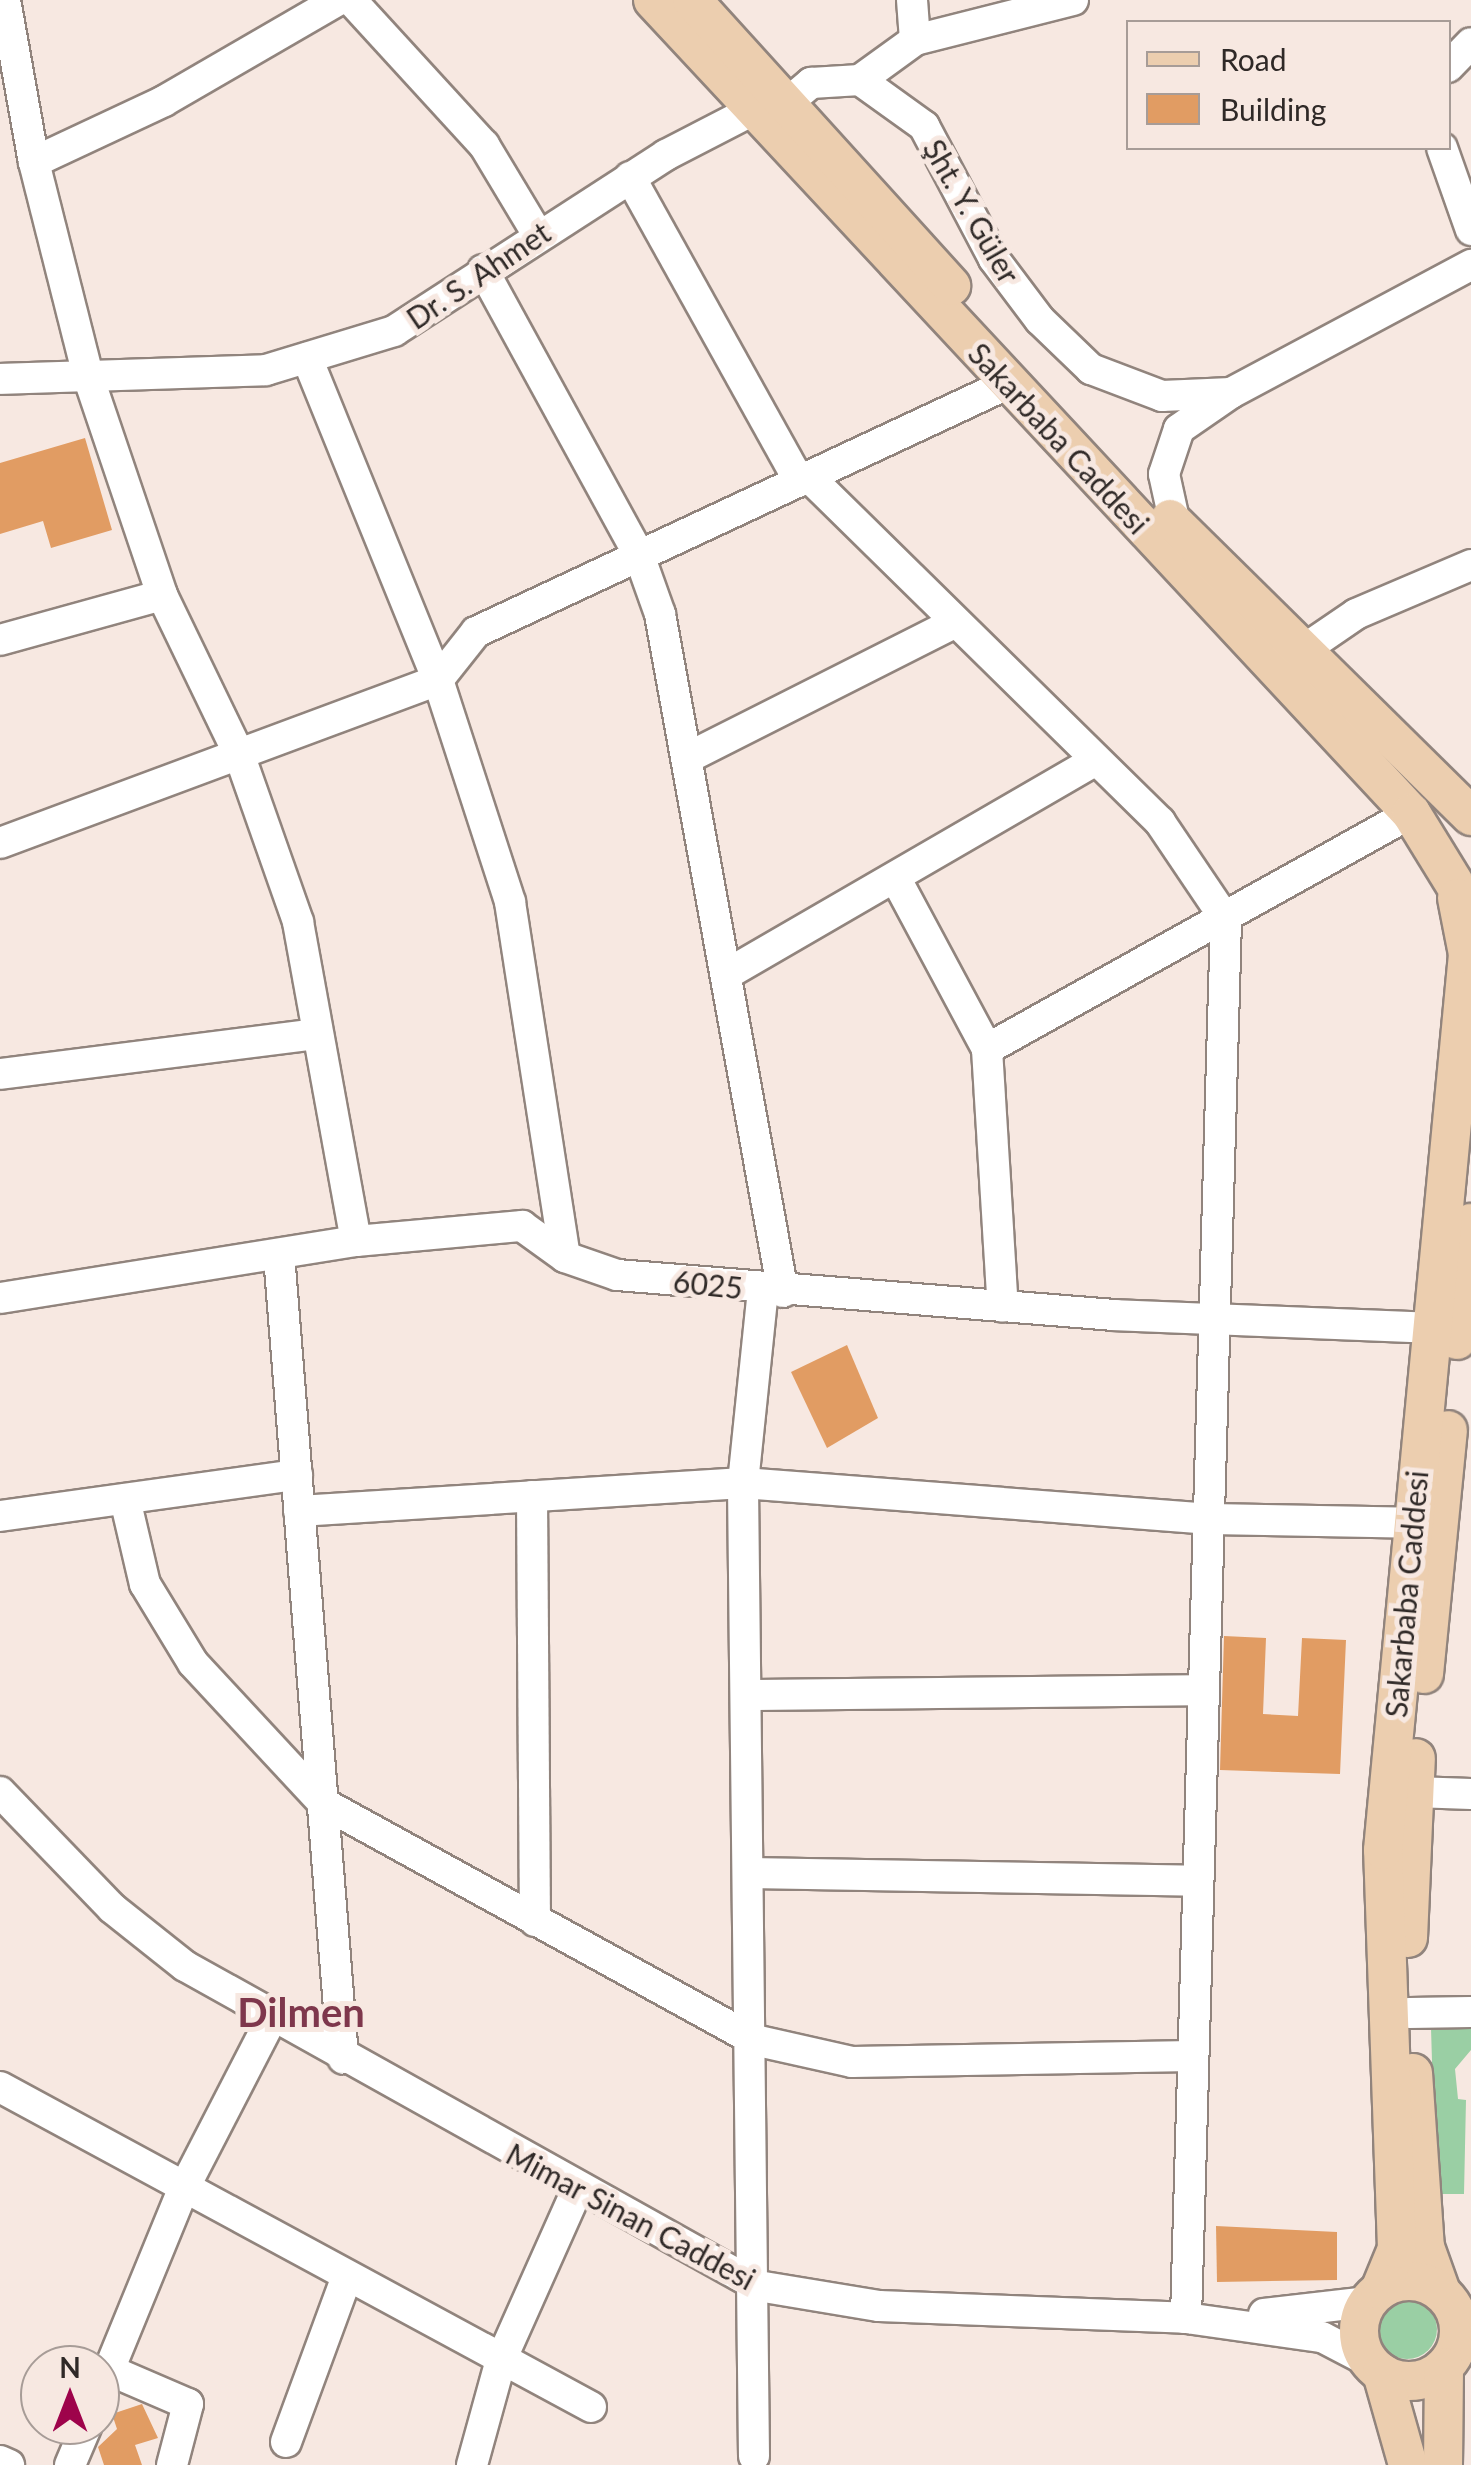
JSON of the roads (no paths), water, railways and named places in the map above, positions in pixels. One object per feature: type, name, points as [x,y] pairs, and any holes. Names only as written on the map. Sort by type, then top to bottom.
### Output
[{"type":"main road","name":"Sakarbaba Caddesi","points":[[653,0],[770,107],[1175,524],[1471,816]]},
{"type":"main road","name":"Sakarbaba Caddesi","points":[[692,0],[770,107],[1007,384],[1411,813],[1461,899],[1468,954],[1455,1322],[1414,1792],[1409,2013],[1425,2247],[1453,2296]]},
{"type":"main road","points":[[1461,899],[1471,849]]},
{"type":"main road","name":"Sakarbaba Caddesi","points":[[1374,2296],[1396,2249],[1383,1850],[1412,1523],[1455,1322],[1471,1223]]},
{"type":"main road","points":[[1408,2465],[1376,2368],[1359,2332],[1374,2296],[1411,2281],[1453,2296],[1459,2330],[1443,2465]]},
{"type":"main road","points":[[1376,2368],[1414,2381],[1455,2361]]},
{"type":"street","points":[[5,0],[12,112],[34,162],[90,379],[162,595],[240,754],[298,922],[356,1240]]},
{"type":"street","points":[[34,162],[164,102],[338,0]]},
{"type":"street","points":[[351,0],[484,145],[538,235]]},
{"type":"street","points":[[912,0],[915,40]]},
{"type":"street","points":[[770,107],[811,84],[860,80],[915,40],[1027,7],[1073,0]]},
{"type":"street","points":[[1451,65],[1471,42]]},
{"type":"street","name":"Şht. Y. Güler","points":[[860,80],[924,126],[994,260],[1092,369],[1162,396],[1232,393],[1471,265]]},
{"type":"street","name":"Dr. S. Ahmet","points":[[0,379],[90,379],[266,370],[394,331],[630,177],[770,107]]},
{"type":"street","points":[[1443,150],[1471,230]]},
{"type":"street","points":[[630,177],[804,479],[1092,762],[1160,822],[1226,920],[1221,1321],[1202,1690],[1186,2318],[1374,2296]]},
{"type":"street","points":[[483,270],[640,555],[686,758],[727,974],[773,1291],[742,1483],[758,2286],[754,2456]]},
{"type":"street","points":[[307,358],[438,680],[510,902],[565,1257]]},
{"type":"street","points":[[0,843],[438,680],[476,632],[1007,384]]},
{"type":"street","points":[[1175,524],[1164,474],[1179,430],[1232,393]]},
{"type":"street","points":[[1302,651],[1356,614],[1471,565]]},
{"type":"street","points":[[0,640],[162,595]]},
{"type":"street","points":[[686,758],[954,623]]},
{"type":"street","points":[[727,974],[1092,762]]},
{"type":"street","points":[[987,1049],[1226,920],[1411,813]]},
{"type":"street","points":[[896,879],[987,1049],[1003,1307]]},
{"type":"street","points":[[0,1074],[316,1034]]},
{"type":"street","name":"6025","points":[[0,1298],[356,1240],[522,1226],[565,1257],[617,1275],[773,1291],[1221,1321],[1455,1322]]},
{"type":"street","points":[[279,1255],[343,2058]]},
{"type":"street","points":[[0,1516],[296,1475]]},
{"type":"street","points":[[300,1511],[742,1483],[1211,1519],[1412,1523]]},
{"type":"street","points":[[532,1496],[535,1921]]},
{"type":"street","points":[[125,1499],[146,1584],[193,1663],[323,1803],[754,2040],[852,2062],[1192,2056]]},
{"type":"street","points":[[747,1695],[1202,1690]]},
{"type":"street","name":"Mimar Sinan Caddesi","points":[[0,1792],[112,1908],[272,2018],[577,2190],[758,2286],[879,2306],[1186,2318],[1322,2338],[1376,2368]]},
{"type":"street","points":[[1414,1792],[1471,1794]]},
{"type":"street","points":[[750,1873],[1197,1881]]},
{"type":"street","points":[[1409,2013],[1471,2012]]},
{"type":"street","points":[[120,2345],[182,2192],[272,2018]]},
{"type":"street","points":[[0,2087],[182,2192],[591,2407]]},
{"type":"street","points":[[472,2465],[500,2360],[577,2190]]},
{"type":"street","points":[[286,2442],[346,2279]]},
{"type":"street","points":[[120,2385],[188,2404],[177,2463]]},
{"type":"street","points":[[0,2461],[10,2465]]},
{"type":"district","name":"Dilmen","points":[[301,2012]]}]
